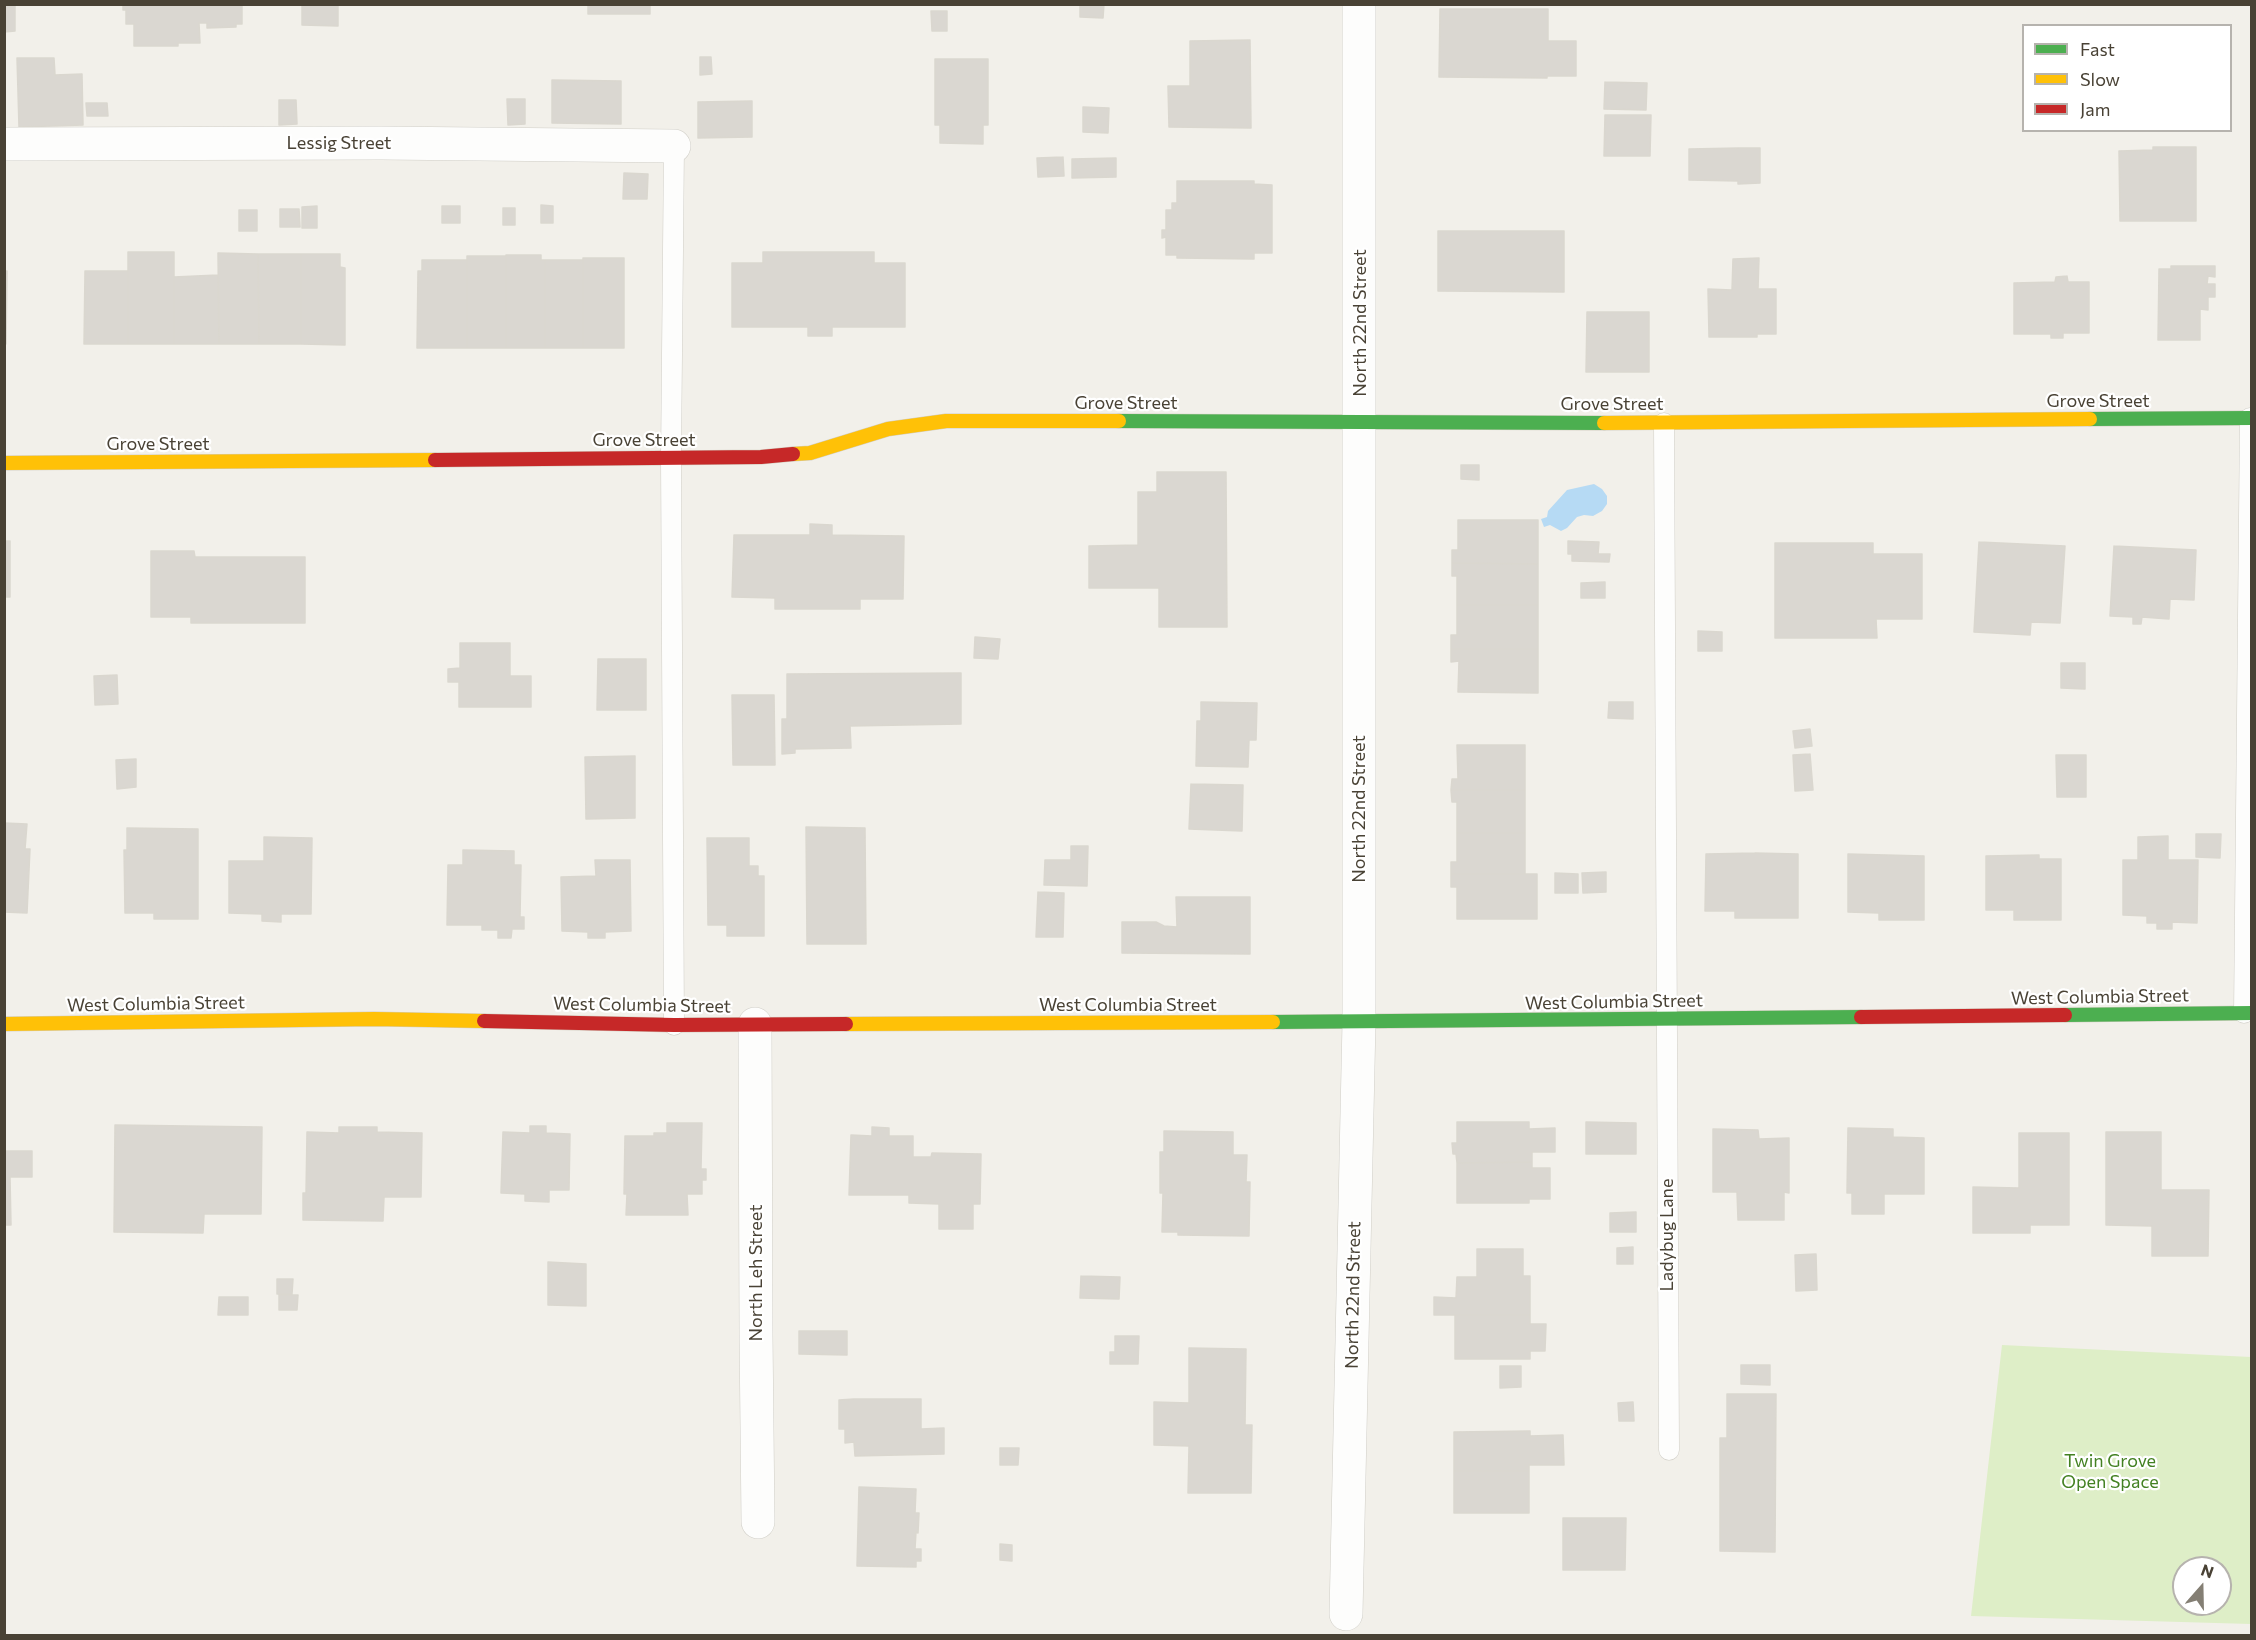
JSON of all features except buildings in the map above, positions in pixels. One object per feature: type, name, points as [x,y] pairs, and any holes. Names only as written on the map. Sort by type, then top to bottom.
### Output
[{"type":"street","name":"North 22nd Street","points":[[1346,1614],[1359,1022],[1359,4]]},
{"type":"street","name":"Lessig Street","points":[[4,144],[393,143],[674,146]]},
{"type":"street","name":"Grove Street","points":[[4,463],[761,457],[810,453],[888,429],[946,421],[1664,423],[2251,418]]},
{"type":"street","name":"West Columbia Street","points":[[4,1024],[374,1019],[674,1024],[1359,1022],[2248,1013]]},
{"type":"street","name":"North Leh Street","points":[[755,1024],[758,1522]]},
{"type":"lane","points":[[674,146],[671,458],[674,1024]]},
{"type":"lane","points":[[2248,1013],[2251,418]]},
{"type":"lane","name":"Ladybug Lane","points":[[1664,423],[1669,1450]]},
{"type":"green space","name":"Twin Grove Open Space","points":[[2002,1345],[2251,1357],[2251,1624],[1971,1616]]},
{"type":"water","points":[[1594,484],[1607,496],[1607,504],[1602,511],[1593,516],[1577,517],[1561,531],[1550,525],[1544,527],[1541,519],[1547,517],[1548,511],[1567,490]]},
{"type":"traffic: fast","points":[[2090,419],[2252,418]]},
{"type":"traffic: fast","points":[[1119,421],[1604,423]]},
{"type":"traffic: fast","points":[[2065,1015],[2252,1013]]},
{"type":"traffic: fast","points":[[1273,1022],[1861,1017]]},
{"type":"traffic: slow","points":[[1604,423],[2090,419]]},
{"type":"traffic: slow","points":[[793,454],[810,453],[888,429],[946,421],[1119,421]]},
{"type":"traffic: slow","points":[[4,463],[435,460]]},
{"type":"traffic: slow","points":[[4,1024],[374,1019],[484,1021]]},
{"type":"traffic: slow","points":[[846,1024],[1273,1022]]},
{"type":"traffic: jam","points":[[435,460],[761,457],[793,454]]},
{"type":"traffic: jam","points":[[1861,1017],[2065,1015]]},
{"type":"traffic: jam","points":[[484,1021],[674,1025],[846,1024]]}]
